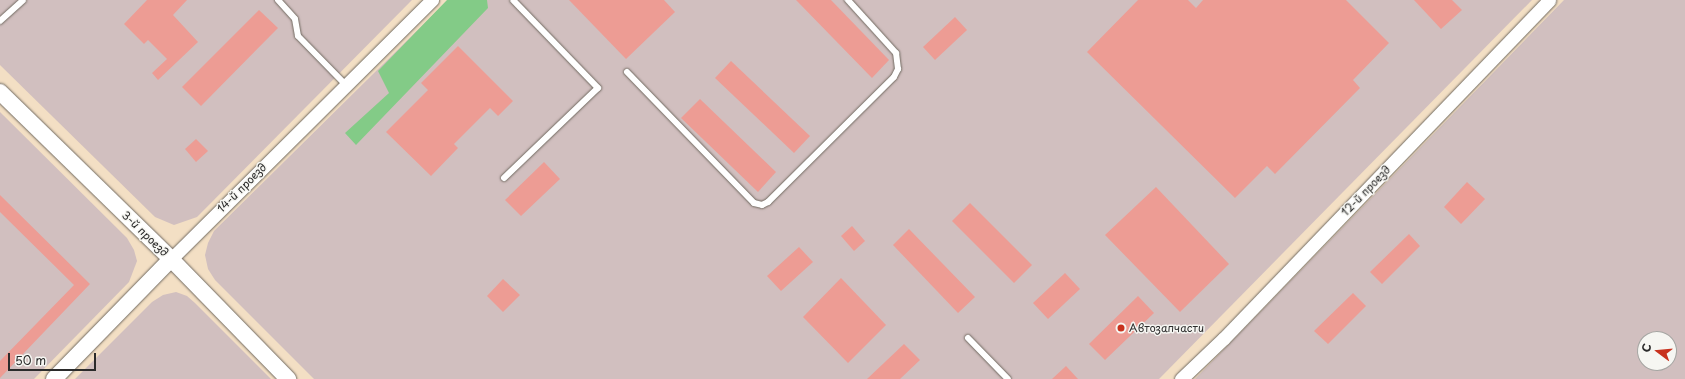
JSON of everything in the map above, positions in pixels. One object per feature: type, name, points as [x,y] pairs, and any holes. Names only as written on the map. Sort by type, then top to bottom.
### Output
[{"type":"street","name":"14-й проезд","points":[[54,379],[171,259],[432,0]]},
{"type":"street","name":"12-й проезд","points":[[1181,379],[1235,326],[1546,1]]},
{"type":"street","name":"3-й проезд","points":[[0,92],[171,259],[288,379]]},
{"type":"lane","points":[[0,21],[22,0]]},
{"type":"lane","points":[[278,0],[295,19],[298,36],[346,85]]},
{"type":"lane","points":[[504,178],[598,88],[513,0]]},
{"type":"lane","points":[[627,72],[754,204],[762,205],[768,202],[894,77],[898,70],[896,53],[848,0]]},
{"type":"lane","points":[[968,338],[1008,379]]},
{"type":"shaded area","points":[[0,0],[412,0],[197,217],[174,225],[155,217],[0,65]]},
{"type":"shaded area","points":[[448,0],[1532,0],[1159,379],[314,379],[215,280],[208,269],[205,255],[208,243],[214,231]]},
{"type":"shaded area","points":[[1564,0],[1685,0],[1685,379],[1195,379]]},
{"type":"shaded area","points":[[0,112],[127,238],[134,250],[137,261],[129,282],[34,379],[0,379]]},
{"type":"shaded area","points":[[176,292],[187,296],[195,303],[271,379],[75,379],[152,302],[163,295]]},
{"type":"green space","points":[[447,0],[487,0],[488,8],[356,145],[345,133],[389,93],[378,71]]},
{"type":"building","points":[[147,0],[187,0],[173,15],[198,42],[158,80],[152,73],[167,59],[148,40],[144,44],[124,24]]},
{"type":"building","points":[[569,0],[664,0],[675,12],[626,59]]},
{"type":"building","points":[[796,0],[831,0],[889,60],[872,78]]},
{"type":"building","points":[[1138,0],[1188,0],[1196,8],[1203,0],[1346,0],[1389,43],[1353,80],[1360,88],[1275,174],[1267,166],[1235,198],[1087,52]]},
{"type":"building","points":[[1414,0],[1452,0],[1462,10],[1441,29]]},
{"type":"building","points":[[259,10],[278,28],[201,106],[182,87]]},
{"type":"building","points":[[955,17],[967,30],[935,60],[923,47]]},
{"type":"building","points":[[458,46],[513,101],[498,116],[490,108],[454,144],[458,148],[431,176],[386,132],[428,90],[421,83]]},
{"type":"building","points":[[731,61],[810,136],[794,153],[715,78]]},
{"type":"building","points":[[700,99],[776,172],[758,192],[681,118]]},
{"type":"building","points":[[196,139],[208,151],[196,162],[185,149]]},
{"type":"building","points":[[544,162],[560,179],[521,216],[505,200]]},
{"type":"building","points":[[1467,182],[1485,199],[1461,224],[1444,207]]},
{"type":"building","points":[[1156,187],[1229,264],[1180,312],[1105,235]]},
{"type":"building","points":[[0,195],[90,284],[0,378],[0,361],[74,285],[0,212]]},
{"type":"building","points":[[970,203],[1032,265],[1014,283],[952,221]]},
{"type":"building","points":[[852,226],[865,241],[854,251],[841,236]]},
{"type":"building","points":[[909,229],[975,297],[958,313],[893,245]]},
{"type":"building","points":[[1409,234],[1420,246],[1382,284],[1370,272]]},
{"type":"building","points":[[799,247],[813,262],[781,291],[767,276]]},
{"type":"building","points":[[1065,273],[1080,289],[1048,319],[1033,303]]},
{"type":"building","points":[[841,278],[886,325],[848,363],[803,317]]},
{"type":"building","points":[[503,279],[520,295],[503,312],[487,296]]},
{"type":"building","points":[[1353,293],[1366,306],[1328,344],[1314,331]]},
{"type":"building","name":"Автозапчасти","points":[[1138,296],[1154,313],[1105,360],[1089,344]]},
{"type":"building","points":[[904,344],[920,360],[900,379],[867,379]]},
{"type":"building","points":[[1066,366],[1078,379],[1052,379]]},
{"type":"place","name":"Автозапчасти","points":[[1121,328]]}]
